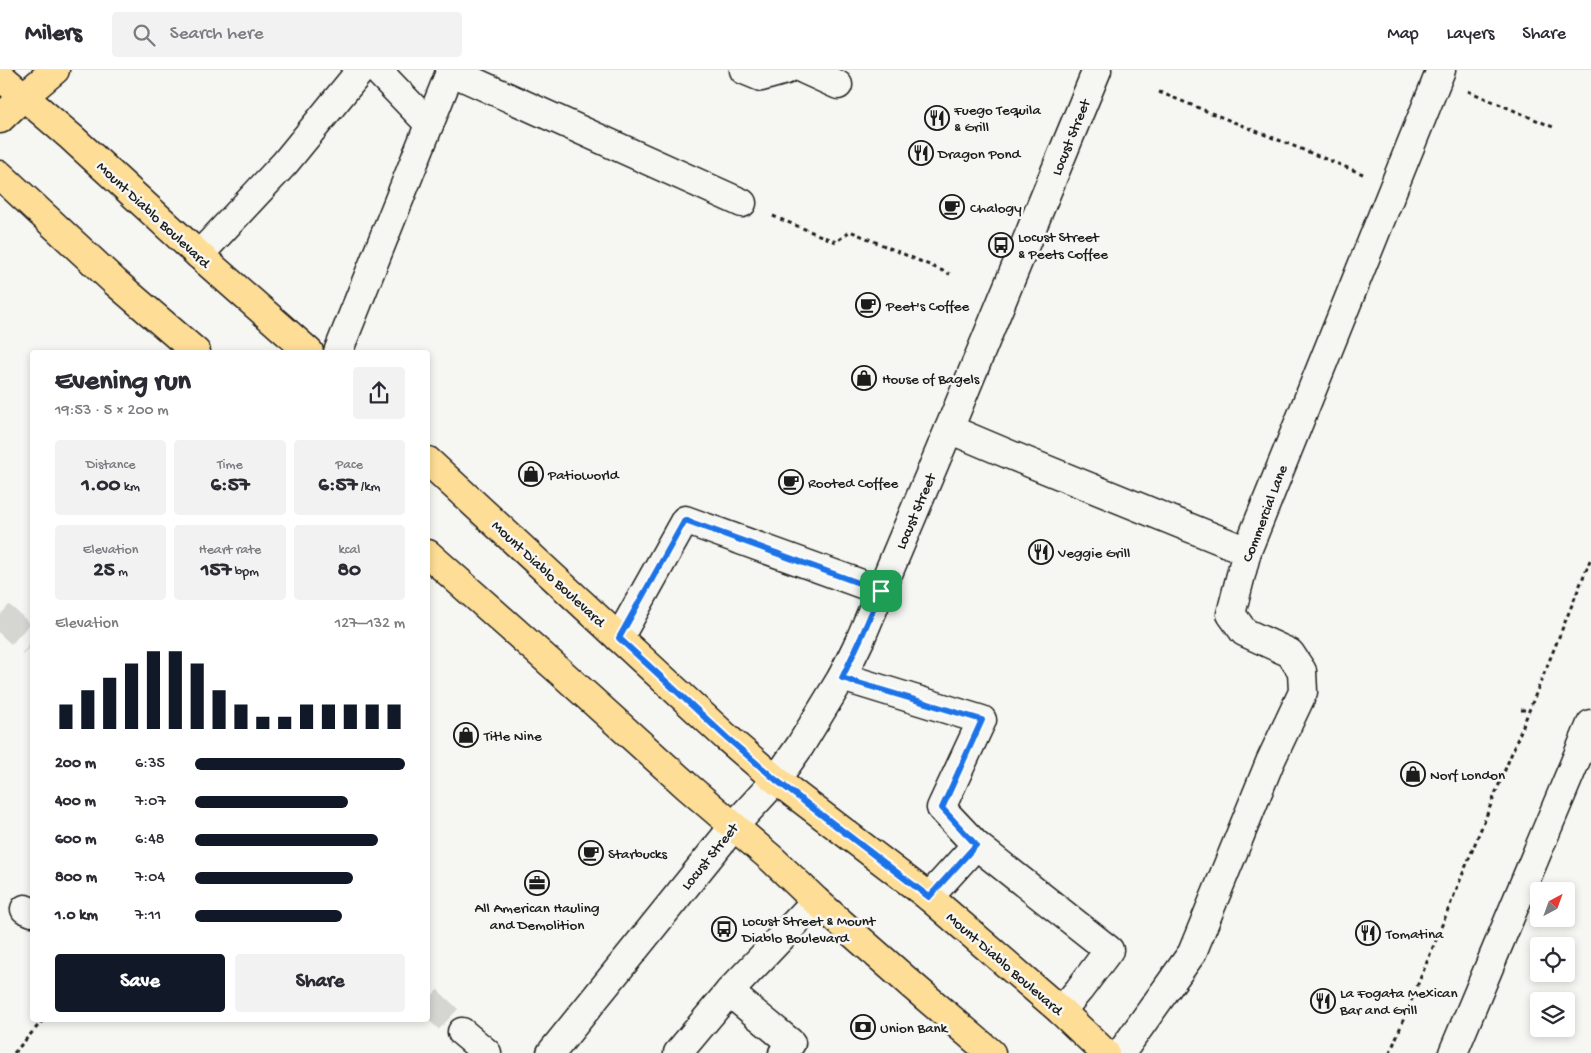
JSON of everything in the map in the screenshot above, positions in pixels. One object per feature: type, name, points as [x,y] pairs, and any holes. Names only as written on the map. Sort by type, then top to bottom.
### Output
[{"type":"main road","points":[[0,119],[55,70]]},
{"type":"main road","name":"Mount Diablo Boulevard","points":[[0,76],[71,137],[199,256],[307,350]]},
{"type":"main road","points":[[0,175],[115,282],[194,350]]},
{"type":"main road","name":"Mount Diablo Boulevard","points":[[430,463],[726,737],[776,780],[929,897],[1062,1011],[1105,1053]]},
{"type":"main road","points":[[430,556],[688,787],[772,859],[816,901],[991,1053]]},
{"type":"street","points":[[199,256],[285,163],[360,70]]},
{"type":"street","points":[[377,70],[429,124]]},
{"type":"street","points":[[339,350],[451,70],[742,204]]},
{"type":"street","points":[[744,70],[761,77],[786,70]]},
{"type":"street","points":[[805,70],[838,85]]},
{"type":"street","name":"Locust Street","points":[[551,1053],[734,826],[776,780],[800,746],[842,678],[860,640],[949,429],[1097,70]]},
{"type":"street","name":"Commercial Lane","points":[[1121,1053],[1192,954],[1270,762],[1303,692],[1302,671],[1290,653],[1244,632],[1231,614],[1246,551],[1440,74]]},
{"type":"street","points":[[949,429],[1022,460],[1167,508],[1246,551]]},
{"type":"street","points":[[619,638],[685,520],[881,591]]},
{"type":"street","points":[[842,678],[982,720],[942,808],[976,845],[1110,950],[1062,1011]]},
{"type":"street","points":[[1453,1053],[1581,772],[1591,724]]},
{"type":"street","points":[[929,897],[976,845]]},
{"type":"street","points":[[678,1053],[729,992],[816,901]]},
{"type":"street","points":[[729,992],[791,1043],[783,1053]]},
{"type":"street","points":[[462,1032],[487,1053]]},
{"type":"path","points":[[1440,74],[1553,127]]},
{"type":"path","points":[[1159,92],[1394,186]]},
{"type":"path","points":[[742,204],[836,242],[850,230],[950,274]]},
{"type":"path","points":[[1390,1053],[1591,558]]},
{"type":"path","points":[[1521,710],[1530,710]]},
{"type":"path","points":[[14,1053],[42,1022]]},
{"type":"tunnel","points":[[0,615],[30,642]]},
{"type":"tunnel","points":[[430,1002],[462,1032]]},
{"type":"place","name":"Fuego Tequila & Grill","points":[[937,118]]},
{"type":"place","name":"Dragon Pond","points":[[921,153]]},
{"type":"place","name":"Chalogy","points":[[952,207]]},
{"type":"place","name":"Locust Street & Peets Coffee","points":[[1001,245]]},
{"type":"place","name":"Peet's Coffee","points":[[868,305]]},
{"type":"place","name":"House of Bagels","points":[[864,378]]},
{"type":"place","name":"Patioworld","points":[[531,474]]},
{"type":"place","name":"Rooted Coffee","points":[[791,482]]},
{"type":"place","name":"Veggie Grill","points":[[1041,552]]},
{"type":"place","name":"Title Nine","points":[[466,735]]},
{"type":"place","name":"Norf London","points":[[1413,774]]},
{"type":"place","name":"Starbucks","points":[[591,853]]},
{"type":"place","name":"All American Hauling and Demolition","points":[[537,883]]},
{"type":"place","name":"Locust Street & Mount Diablo Boulevard","points":[[724,929]]},
{"type":"place","name":"Tomatina","points":[[1368,933]]},
{"type":"place","name":"La Fogata Mexican Bar and Grill","points":[[1323,1001]]},
{"type":"place","name":"Union Bank","points":[[863,1027]]},
{"type":"route","points":[[685,520],[881,591],[842,678],[982,720],[942,808],[976,845],[929,897],[776,780],[726,737],[619,638],[685,520]]}]
